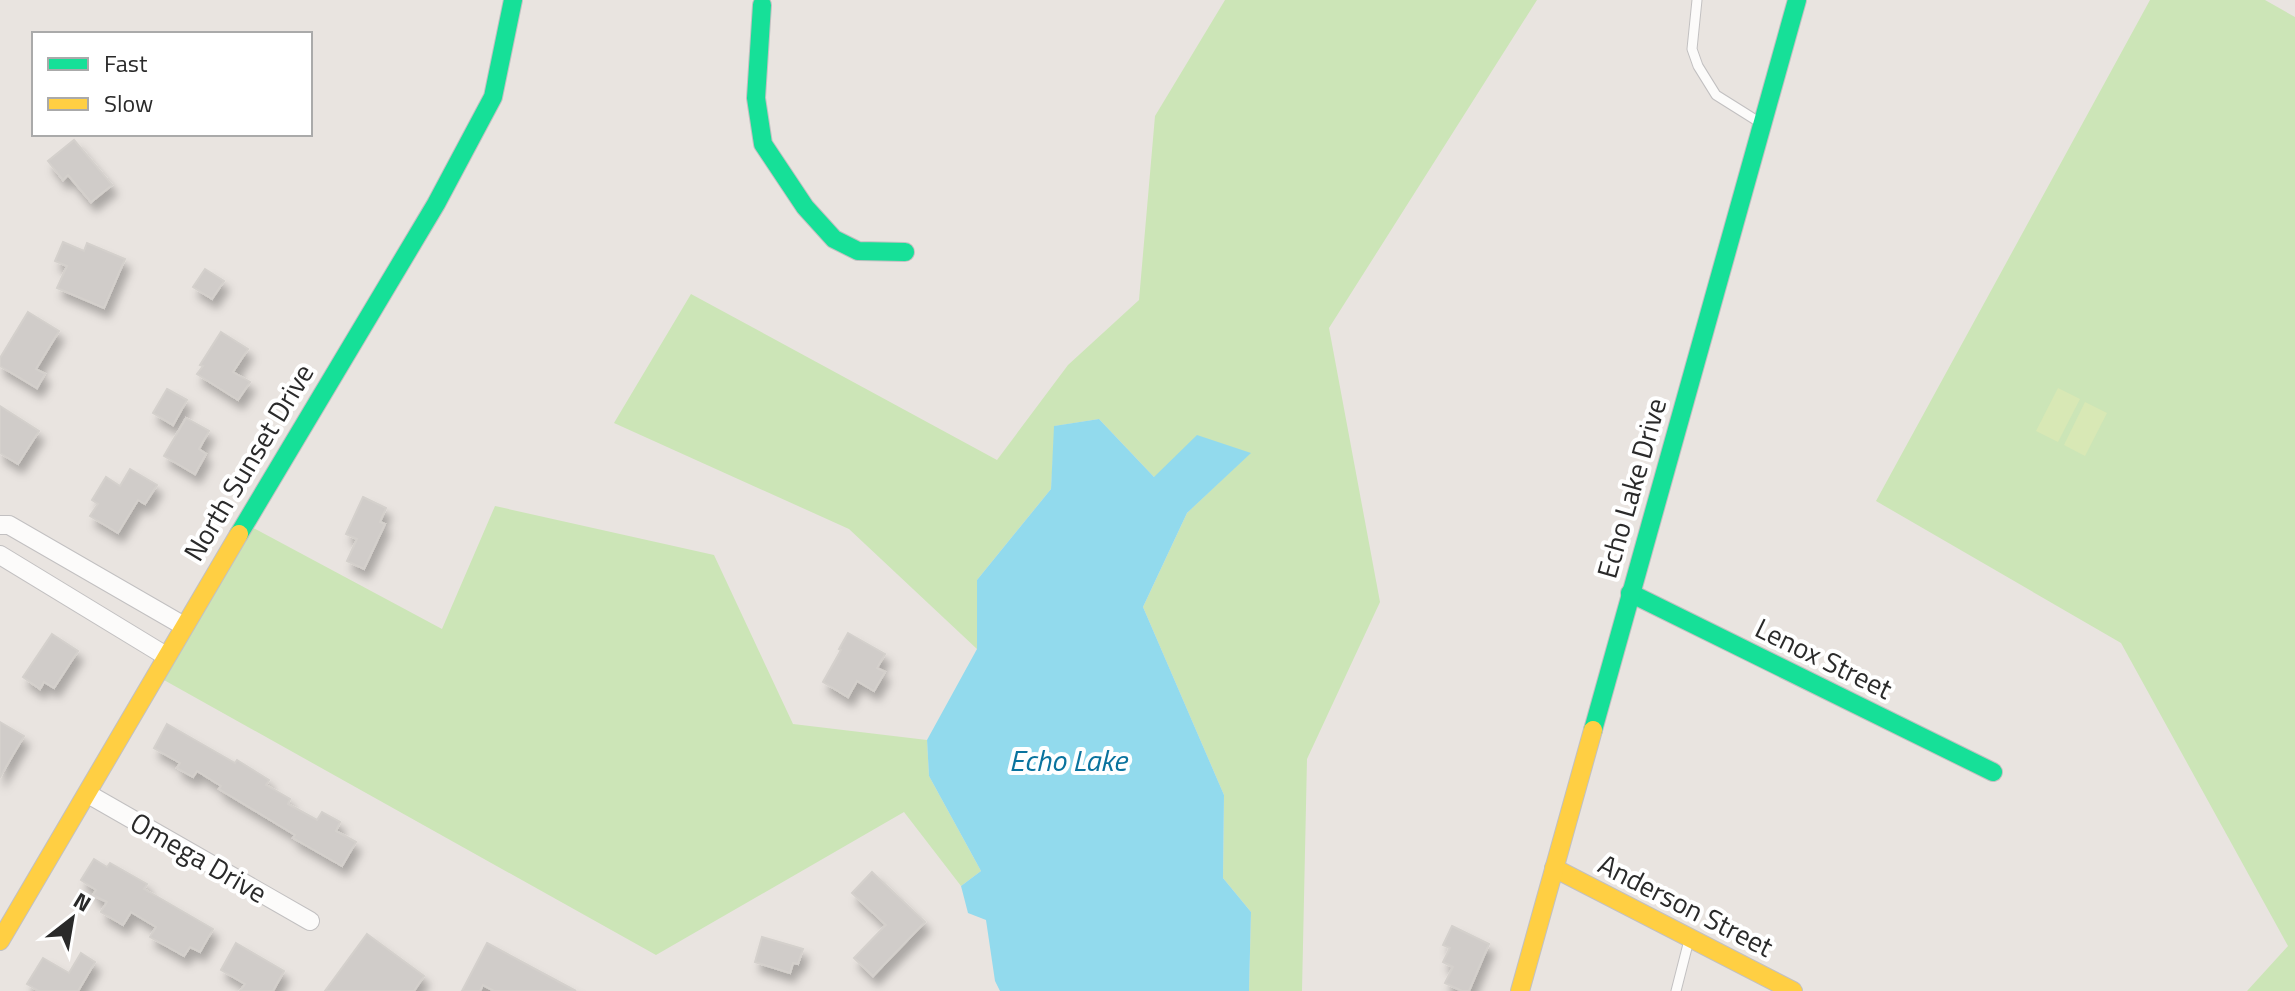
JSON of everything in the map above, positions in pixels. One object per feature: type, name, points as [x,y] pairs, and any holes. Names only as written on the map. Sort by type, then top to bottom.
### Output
[{"type":"street","name":"North Sunset Drive","points":[[0,941],[436,204],[493,97],[513,0]]},
{"type":"street","name":"Echo Lake Drive","points":[[1520,991],[1796,1]]},
{"type":"street","points":[[762,2],[756,98],[763,144],[805,207],[834,239],[858,251],[905,252]]},
{"type":"street","points":[[0,525],[9,525],[184,626]]},
{"type":"street","points":[[0,555],[166,656]]},
{"type":"street","name":"Lenox Street","points":[[1630,593],[1993,772]]},
{"type":"street","name":"Omega Drive","points":[[88,794],[310,921]]},
{"type":"street","name":"Anderson Street","points":[[1554,868],[1793,991]]},
{"type":"lane","points":[[1697,0],[1692,49],[1698,66],[1716,95],[1762,124]]},
{"type":"lane","points":[[1676,991],[1690,938]]},
{"type":"green space","points":[[1225,0],[1537,0],[1329,328],[1380,602],[1307,759],[1302,991],[1249,991],[1251,912],[1223,878],[1224,795],[1143,607],[1187,513],[1250,453],[1154,477],[1099,419],[1055,426],[1051,489],[977,580],[977,649],[849,529],[614,423],[691,294],[997,460],[1068,365],[1139,300],[1155,116]]},
{"type":"green space","points":[[2150,0],[2265,0],[2295,17],[2295,991],[2247,991],[2288,946],[2121,643],[1876,501]]},
{"type":"green space","points":[[2058,388],[2080,399],[2058,442],[2036,431]]},
{"type":"green space","points":[[2085,402],[2107,413],[2085,456],[2064,445]]},
{"type":"green space","points":[[495,506],[714,555],[793,724],[927,740],[929,776],[981,871],[961,886],[904,812],[656,955],[155,675],[244,523],[442,629]]},
{"type":"water","name":"Echo Lake","points":[[1099,419],[1154,477],[1197,435],[1251,453],[1187,513],[1143,607],[1224,795],[1223,878],[1251,912],[1249,991],[1000,991],[995,981],[986,920],[968,913],[961,886],[981,871],[929,776],[927,740],[977,649],[977,580],[1051,489],[1054,426]]},
{"type":"building","points":[[74,140],[112,185],[91,202],[68,175],[63,180],[48,161]]},
{"type":"building","points":[[63,242],[84,251],[87,243],[125,259],[104,308],[57,288],[67,266],[55,261]]},
{"type":"building","points":[[205,269],[224,281],[212,299],[193,287]]},
{"type":"building","points":[[28,312],[59,331],[36,369],[45,374],[37,388],[0,366],[0,358]]},
{"type":"building","points":[[221,332],[248,349],[233,372],[250,382],[238,400],[197,374]]},
{"type":"building","points":[[167,389],[187,400],[173,425],[153,413]]},
{"type":"building","points":[[0,406],[39,431],[18,464],[0,453]]},
{"type":"building","points":[[186,418],[209,431],[199,449],[206,454],[195,474],[164,456]]},
{"type":"building","points":[[130,469],[157,485],[145,504],[138,500],[118,533],[90,516],[98,504],[92,500],[106,477],[120,486]]},
{"type":"building","points":[[363,497],[386,508],[380,522],[385,524],[364,569],[347,561],[357,539],[346,534]]},
{"type":"building","points":[[848,633],[885,654],[877,668],[885,672],[874,691],[857,681],[848,697],[823,682]]},
{"type":"building","points":[[52,634],[78,651],[54,688],[44,682],[40,689],[23,677]]},
{"type":"building","points":[[0,722],[24,736],[0,777]]},
{"type":"building","points":[[167,724],[269,780],[266,785],[290,799],[288,804],[317,820],[322,812],[340,822],[336,831],[356,842],[342,866],[293,838],[295,835],[219,789],[221,786],[197,771],[193,777],[177,768],[180,763],[154,748]]},
{"type":"building","points":[[94,859],[107,867],[110,863],[147,884],[144,889],[213,929],[200,952],[190,947],[184,956],[150,937],[156,927],[131,912],[123,925],[101,912],[107,902],[93,895],[96,890],[81,880]]},
{"type":"building","points":[[872,872],[925,922],[873,976],[854,958],[886,925],[852,893]]},
{"type":"building","points":[[1452,926],[1489,944],[1469,991],[1445,983],[1453,967],[1443,962],[1450,948],[1443,945]]},
{"type":"building","points":[[367,934],[424,976],[414,991],[325,991]]},
{"type":"building","points":[[762,937],[803,949],[798,964],[793,963],[790,973],[755,962]]},
{"type":"building","points":[[236,943],[284,971],[273,991],[240,991],[245,984],[221,970]]},
{"type":"building","points":[[487,943],[576,991],[494,991],[483,985],[480,991],[462,991]]},
{"type":"building","points":[[81,953],[95,962],[78,991],[39,991],[27,984],[43,958],[69,973]]},
{"type":"traffic: fast","points":[[239,534],[436,204],[493,97],[513,0]]},
{"type":"traffic: fast","points":[[1593,730],[1797,0]]},
{"type":"traffic: fast","points":[[762,5],[756,98],[763,144],[805,207],[834,239],[858,251],[905,252]]},
{"type":"traffic: fast","points":[[1630,593],[1993,772]]},
{"type":"traffic: slow","points":[[0,941],[239,534]]},
{"type":"traffic: slow","points":[[1520,991],[1593,730]]},
{"type":"traffic: slow","points":[[1554,868],[1793,991]]}]
